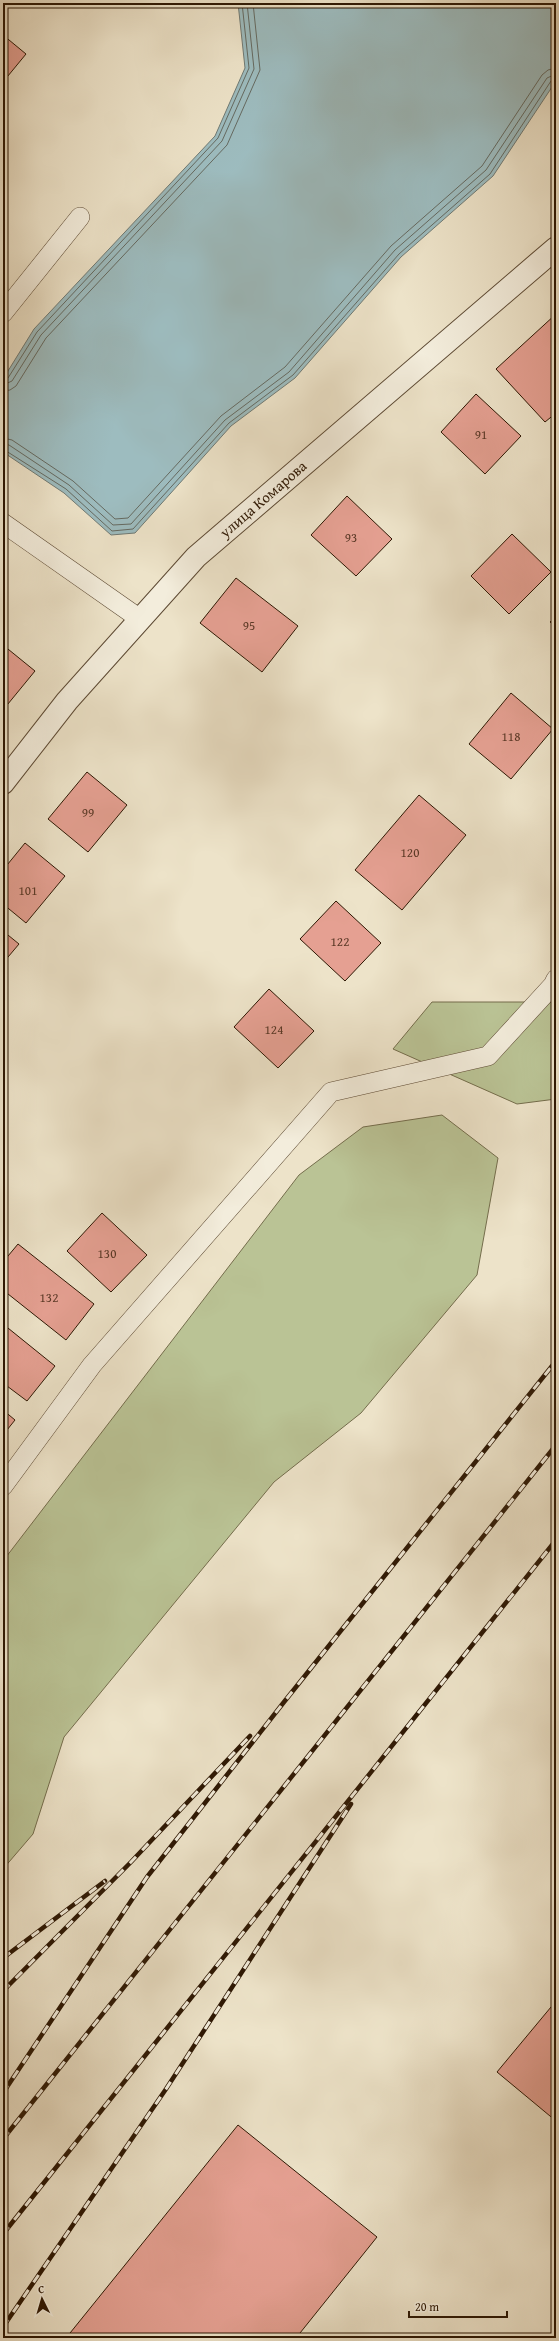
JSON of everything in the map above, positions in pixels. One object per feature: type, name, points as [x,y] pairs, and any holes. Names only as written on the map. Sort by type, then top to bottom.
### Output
[{"type":"street","name":"улица Комарова","points":[[3,783],[67,701],[196,557],[556,248]]},
{"type":"lane","points":[[3,313],[80,217]]},
{"type":"lane","points":[[3,523],[140,619]]},
{"type":"lane","points":[[3,1486],[92,1365],[331,1092],[488,1056],[553,985],[556,979]]},
{"type":"green space","points":[[432,1002],[556,1002],[556,1099],[517,1104],[393,1049]]},
{"type":"green space","points":[[442,1115],[498,1158],[477,1275],[361,1413],[274,1482],[64,1737],[33,1834],[3,1869],[3,1561],[299,1175],[363,1127]]},
{"type":"water","points":[[238,3],[556,3],[556,81],[493,176],[401,257],[295,378],[231,426],[135,533],[111,535],[64,493],[3,452],[3,379],[34,329],[215,136],[245,68]]},
{"type":"building","points":[[3,35],[26,54],[3,82]]},
{"type":"building","points":[[556,314],[556,413],[545,422],[496,369]]},
{"type":"building","points":[[476,394],[521,436],[485,474],[441,432]]},
{"type":"building","points":[[347,496],[392,539],[356,576],[311,535]]},
{"type":"building","points":[[512,534],[551,572],[509,614],[471,576]]},
{"type":"building","points":[[236,578],[298,626],[262,672],[200,623]]},
{"type":"building","points":[[556,616],[556,627],[550,622]]},
{"type":"building","points":[[3,645],[35,671],[3,710]]},
{"type":"building","points":[[511,693],[553,729],[511,779],[469,744]]},
{"type":"building","points":[[87,772],[127,805],[88,852],[48,819]]},
{"type":"building","points":[[419,795],[466,835],[402,910],[355,870]]},
{"type":"building","points":[[25,843],[65,876],[26,923],[3,904],[3,870]]},
{"type":"building","points":[[336,901],[381,943],[345,981],[300,939]]},
{"type":"building","points":[[3,931],[19,944],[3,963]]},
{"type":"building","points":[[269,989],[314,1031],[278,1068],[234,1027]]},
{"type":"building","points":[[102,1213],[147,1255],[111,1292],[67,1251]]},
{"type":"building","points":[[18,1244],[94,1304],[66,1340],[3,1290],[3,1262]]},
{"type":"building","points":[[3,1324],[55,1366],[27,1401],[3,1383]]},
{"type":"building","points":[[3,1410],[15,1420],[3,1435]]},
{"type":"building","points":[[556,2001],[556,2121],[497,2072]]},
{"type":"building","points":[[238,2125],[377,2237],[296,2338],[66,2338]]},
{"type":"railway","points":[[3,2093],[147,1877],[284,1702],[556,1361]]},
{"type":"railway","points":[[3,2139],[556,1445]]},
{"type":"railway","points":[[3,2234],[556,1540]]},
{"type":"railway","points":[[3,1991],[131,1862],[250,1736]]},
{"type":"railway","points":[[3,2327],[166,2089],[351,1804]]},
{"type":"railway","points":[[3,1958],[105,1881]]}]
